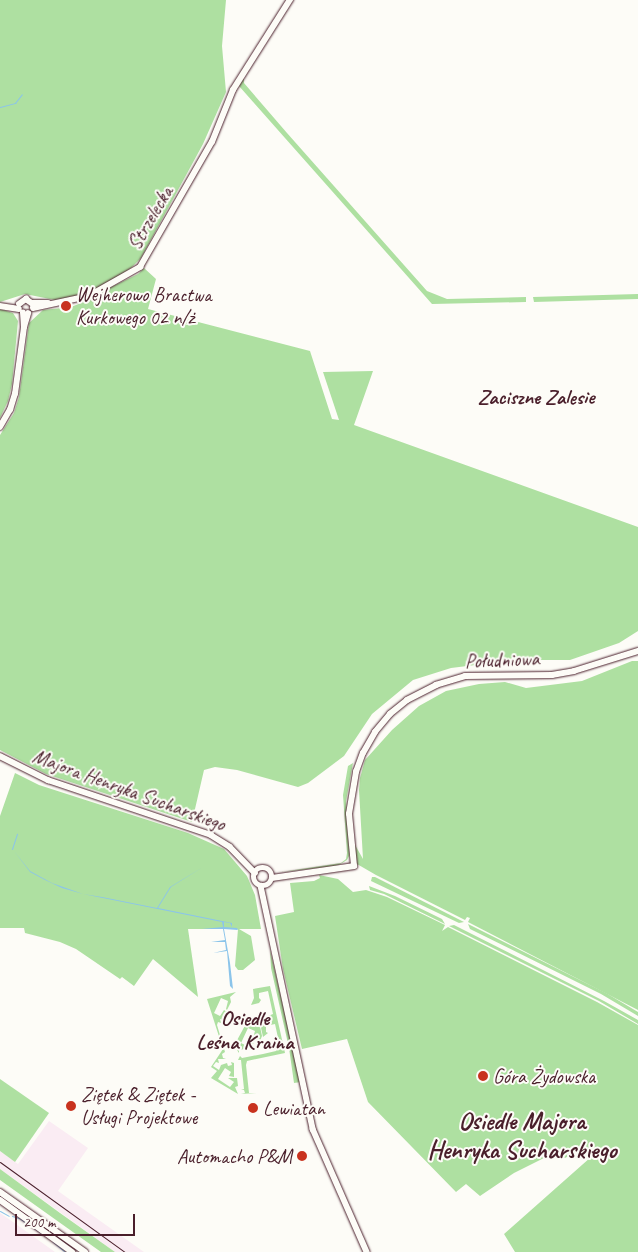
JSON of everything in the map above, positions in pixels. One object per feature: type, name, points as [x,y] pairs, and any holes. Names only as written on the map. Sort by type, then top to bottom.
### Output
[{"type":"main road","points":[[0,1192],[85,1252]]},
{"type":"main road","points":[[0,1200],[72,1252]]},
{"type":"street","name":"Strzelecka","points":[[22,310],[26,299],[33,306],[89,296],[140,267],[208,150],[229,100],[246,68],[290,0]]},
{"type":"street","points":[[2,306],[22,310],[33,306]]},
{"type":"street","points":[[0,427],[10,410],[15,394],[24,327],[22,310]]},
{"type":"street","name":"Południowa","points":[[272,876],[354,866],[349,814],[353,780],[363,753],[381,724],[407,700],[425,689],[464,676],[542,675],[566,672],[638,651]]},
{"type":"street","name":"Majora Henryka Sucharskiego","points":[[0,756],[48,780],[203,831],[220,839],[257,871]]},
{"type":"street","points":[[263,886],[255,881],[257,871],[266,868],[272,876],[263,886],[264,902],[313,1129],[368,1252]]},
{"type":"shaded area","points":[[49,1121],[88,1148],[58,1191],[144,1252],[115,1252],[0,1169],[0,1151],[18,1164]]},
{"type":"shaded area","points":[[0,1213],[13,1222],[55,1252],[0,1252]]},
{"type":"green space","points":[[0,0],[226,0],[222,46],[226,92],[203,144],[141,258],[131,268],[112,281],[80,296],[55,300],[25,294],[0,302]]},
{"type":"green space","points":[[244,78],[244,83],[427,291],[447,299],[526,297],[526,302],[432,304],[239,86]]},
{"type":"green space","points":[[144,268],[156,279],[148,309],[310,351],[332,419],[339,420],[323,372],[373,371],[354,425],[638,527],[638,631],[619,643],[570,660],[517,660],[451,668],[413,680],[372,714],[344,756],[308,783],[298,787],[237,770],[215,767],[204,770],[192,822],[46,774],[0,750],[0,435],[14,413],[19,397],[29,323],[43,310],[71,307],[99,296],[103,291],[138,274]]},
{"type":"green space","points":[[638,294],[638,299],[534,302],[533,297]]},
{"type":"green space","points":[[0,309],[13,313],[18,321],[12,384],[8,401],[0,418]]},
{"type":"green space","points":[[632,661],[638,661],[638,1010],[468,922],[470,918],[467,917],[465,920],[357,864],[354,843],[363,859],[359,790],[365,760],[392,730],[419,706],[446,691],[479,684],[505,682],[526,688],[582,681]]},
{"type":"green space","points":[[353,763],[346,801],[350,854],[347,860],[337,866],[281,872],[341,863],[346,859],[343,795],[348,766]]},
{"type":"green space","points":[[15,773],[39,785],[188,833],[224,849],[247,876],[255,895],[261,929],[239,929],[251,936],[255,960],[243,970],[238,970],[235,966],[238,929],[188,929],[198,997],[153,959],[134,986],[122,977],[120,979],[76,949],[60,942],[25,933],[24,928],[0,928],[0,816]]},
{"type":"green space","points":[[319,875],[338,879],[353,892],[366,890],[387,897],[445,925],[442,931],[448,927],[597,1002],[638,1025],[638,1252],[515,1252],[504,1234],[591,1157],[580,1150],[565,1158],[548,1156],[514,1173],[480,1196],[466,1184],[456,1192],[368,1102],[347,1039],[302,1049],[283,969],[275,916],[294,912],[290,883],[314,881],[320,878]]},
{"type":"green space","points":[[372,877],[464,922],[459,923],[371,881]]},
{"type":"green space","points":[[369,886],[395,896],[442,919],[445,924],[384,894],[370,890]]},
{"type":"green space","points":[[468,924],[606,993],[638,1012],[638,1016],[601,994],[470,929]]},
{"type":"green space","points":[[454,925],[604,1001],[638,1020],[638,1024],[599,1001],[449,926]]},
{"type":"green space","points":[[270,950],[301,1082],[294,1083],[289,1048],[271,968]]},
{"type":"green space","points":[[270,986],[285,1053],[247,1061],[249,1093],[256,1093],[241,1094],[245,1093],[244,1090],[241,1090],[244,1089],[241,1060],[238,1060],[240,1056],[242,1058],[263,1054],[276,1051],[280,1047],[275,1024],[266,1026],[266,1032],[268,1033],[263,1037],[260,1023],[269,1019],[268,1016],[273,1014],[268,991],[259,993],[261,1000],[259,1003],[251,1005],[254,998],[253,989]]},
{"type":"green space","points":[[236,992],[230,997],[231,1002],[227,1010],[228,1001],[221,998],[214,1013],[220,1016],[224,1010],[227,1012],[223,1020],[220,1019],[221,1023],[218,1022],[217,1025],[225,1052],[222,1054],[223,1058],[226,1059],[218,1059],[219,1063],[216,1062],[213,1066],[219,1070],[221,1065],[227,1063],[228,1066],[232,1065],[231,1062],[234,1063],[234,1077],[229,1076],[231,1072],[225,1068],[218,1079],[230,1087],[234,1082],[228,1078],[237,1078],[238,1086],[235,1087],[238,1094],[211,1078],[217,1071],[211,1067],[223,1049],[207,999]]},
{"type":"green space","points":[[249,1017],[259,1022],[262,1036],[260,1041],[253,1038],[255,1031],[248,1028],[241,1043],[247,1046],[251,1040],[255,1040],[251,1048],[239,1050],[239,1053],[237,1050],[239,1049],[238,1044],[235,1044],[248,1020],[245,1018],[248,1019]]},
{"type":"green space","points":[[0,1079],[49,1113],[15,1162],[0,1151]]},
{"type":"green space","points":[[0,1169],[115,1252],[101,1252],[0,1180]]},
{"type":"water","points":[[14,851],[30,871],[52,883],[83,894],[62,888],[45,880],[30,872]]},
{"type":"water","points":[[203,867],[171,887],[158,908],[232,923],[232,927],[230,923],[224,922],[224,927],[237,928],[238,930],[224,929],[233,989],[230,986],[227,951],[213,953],[226,950],[225,942],[211,942],[225,940],[223,929],[202,929],[223,927],[222,922],[83,894],[157,908],[170,887]]},
{"type":"waterway","points":[[0,107],[15,103],[22,94]]},
{"type":"waterway","points":[[12,849],[17,834]]},
{"type":"waterway","points":[[0,1211],[9,1216]]},
{"type":"waterway","points":[[12,1216],[19,1218],[41,1233]]},
{"type":"waterway","points":[[52,1241],[65,1252]]},
{"type":"railway","points":[[0,1162],[125,1252]]},
{"type":"place","name":"Wejherowo Bractwa Kurkowego 02 n/ż","points":[[66,306]]},
{"type":"place","name":"Góra Żydowska","points":[[483,1076]]},
{"type":"place","name":"Ziętek & Ziętek - Usługi Projektowe","points":[[71,1106]]},
{"type":"place","name":"Lewiatan","points":[[253,1108]]},
{"type":"place","name":"Automacho P&M","points":[[302,1156]]},
{"type":"district","name":"Zaciszne Zalesie","points":[[536,397]]},
{"type":"district","name":"Osiedle Leśna Kraina","points":[[245,1030]]},
{"type":"district","name":"Osiedle Majora Henryka Sucharskiego","points":[[522,1136]]}]
